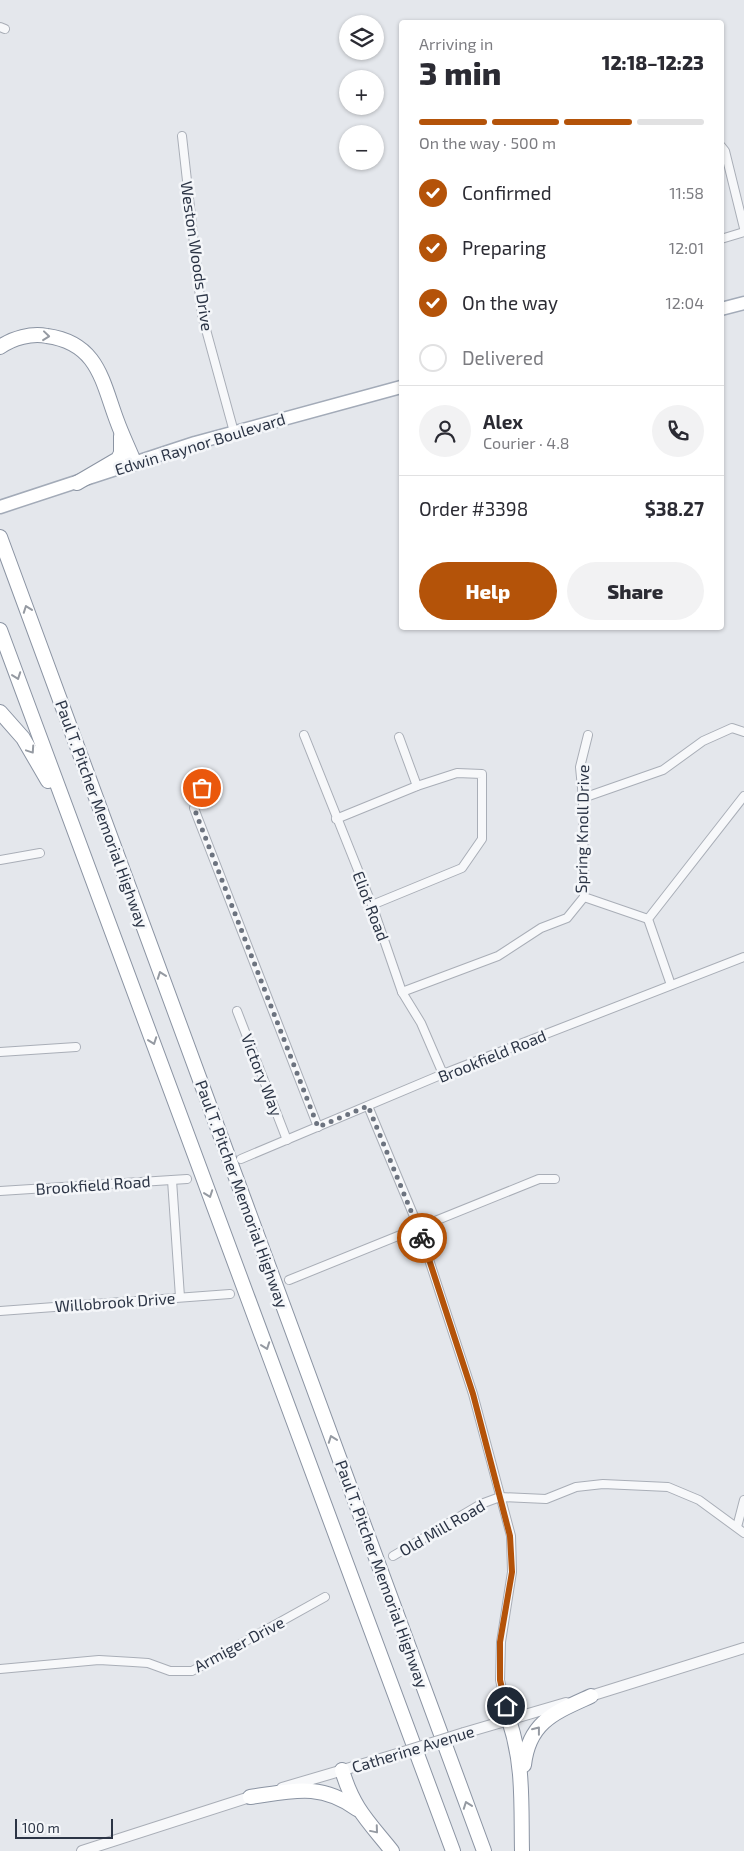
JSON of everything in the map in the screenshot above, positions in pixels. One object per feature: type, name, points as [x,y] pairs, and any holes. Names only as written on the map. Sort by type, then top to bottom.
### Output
[{"type":"highway","points":[[0,347],[16,339],[42,335],[54,337],[77,346],[92,359],[102,375],[117,421],[135,464]]},
{"type":"highway","points":[[77,483],[118,459],[122,443],[117,421]]},
{"type":"highway","points":[[0,532],[7,556]]},
{"type":"highway","name":"Paul T. Pitcher Memorial Highway","points":[[0,538],[484,1851]]},
{"type":"highway","name":"Paul T. Pitcher Memorial Highway","points":[[0,630],[453,1851]]},
{"type":"highway","points":[[0,712],[23,738],[47,778],[146,1022]]},
{"type":"highway","points":[[521,1793],[526,1753],[535,1732],[555,1713],[591,1696]]},
{"type":"highway","points":[[509,1720],[518,1748],[522,1851]]},
{"type":"highway","points":[[342,1770],[350,1797],[357,1809],[392,1851]]},
{"type":"highway","points":[[250,1797],[313,1789],[344,1799],[357,1809]]},
{"type":"main road","points":[[724,308],[744,303]]},
{"type":"main road","name":"Edwin Raynor Boulevard","points":[[2,506],[234,432],[399,388]]},
{"type":"street","name":"Weston Woods Drive","points":[[182,136],[202,315],[234,432]]},
{"type":"street","points":[[724,150],[744,228]]},
{"type":"street","points":[[724,238],[744,232]]},
{"type":"street","points":[[583,798],[663,770],[704,741],[732,728],[744,732]]},
{"type":"street","name":"Eliot Road","points":[[304,735],[372,905],[402,992],[421,1023],[443,1074]]},
{"type":"street","name":"Spring Knoll Drive","points":[[402,992],[498,956],[541,928],[567,918],[584,897],[583,798],[580,767],[588,735]]},
{"type":"street","points":[[399,736],[417,786]]},
{"type":"street","points":[[336,819],[417,786],[457,773],[482,774],[482,839],[462,868],[372,905]]},
{"type":"street","points":[[195,776],[202,788],[194,808],[318,1127]]},
{"type":"street","points":[[648,919],[744,796]]},
{"type":"street","points":[[0,860],[40,853]]},
{"type":"street","points":[[584,897],[648,919]]},
{"type":"street","points":[[648,919],[671,985]]},
{"type":"street","name":"Brookfield Road","points":[[242,1159],[443,1074],[744,957]]},
{"type":"street","name":"Victory Way","points":[[237,1011],[287,1140]]},
{"type":"street","points":[[0,1052],[76,1047]]},
{"type":"street","points":[[368,1106],[418,1226],[473,1394],[510,1536],[512,1572],[500,1651],[500,1680],[509,1720]]},
{"type":"street","name":"Brookfield Road","points":[[0,1191],[187,1178]]},
{"type":"street","points":[[290,1280],[418,1226],[539,1179],[556,1179]]},
{"type":"street","points":[[172,1180],[180,1297]]},
{"type":"street","name":"Willobrook Drive","points":[[0,1311],[230,1294]]},
{"type":"street","name":"Old Mill Road","points":[[393,1556],[481,1504],[500,1497],[546,1499],[576,1487],[603,1484],[668,1488],[699,1500],[744,1533]]},
{"type":"street","points":[[737,1527],[744,1500]]},
{"type":"street","name":"Armiger Drive","points":[[0,1670],[99,1660],[140,1662],[170,1671],[192,1671],[325,1597]]},
{"type":"street","name":"Catherine Avenue","points":[[82,1851],[107,1849],[250,1797],[591,1696],[744,1648]]},
{"type":"way so far","points":[[202,788],[202,794],[194,808],[318,1127],[368,1106],[422,1238]]},
{"type":"route","points":[[422,1238],[473,1394],[510,1536],[512,1572],[500,1642],[500,1680],[506,1706]]}]
